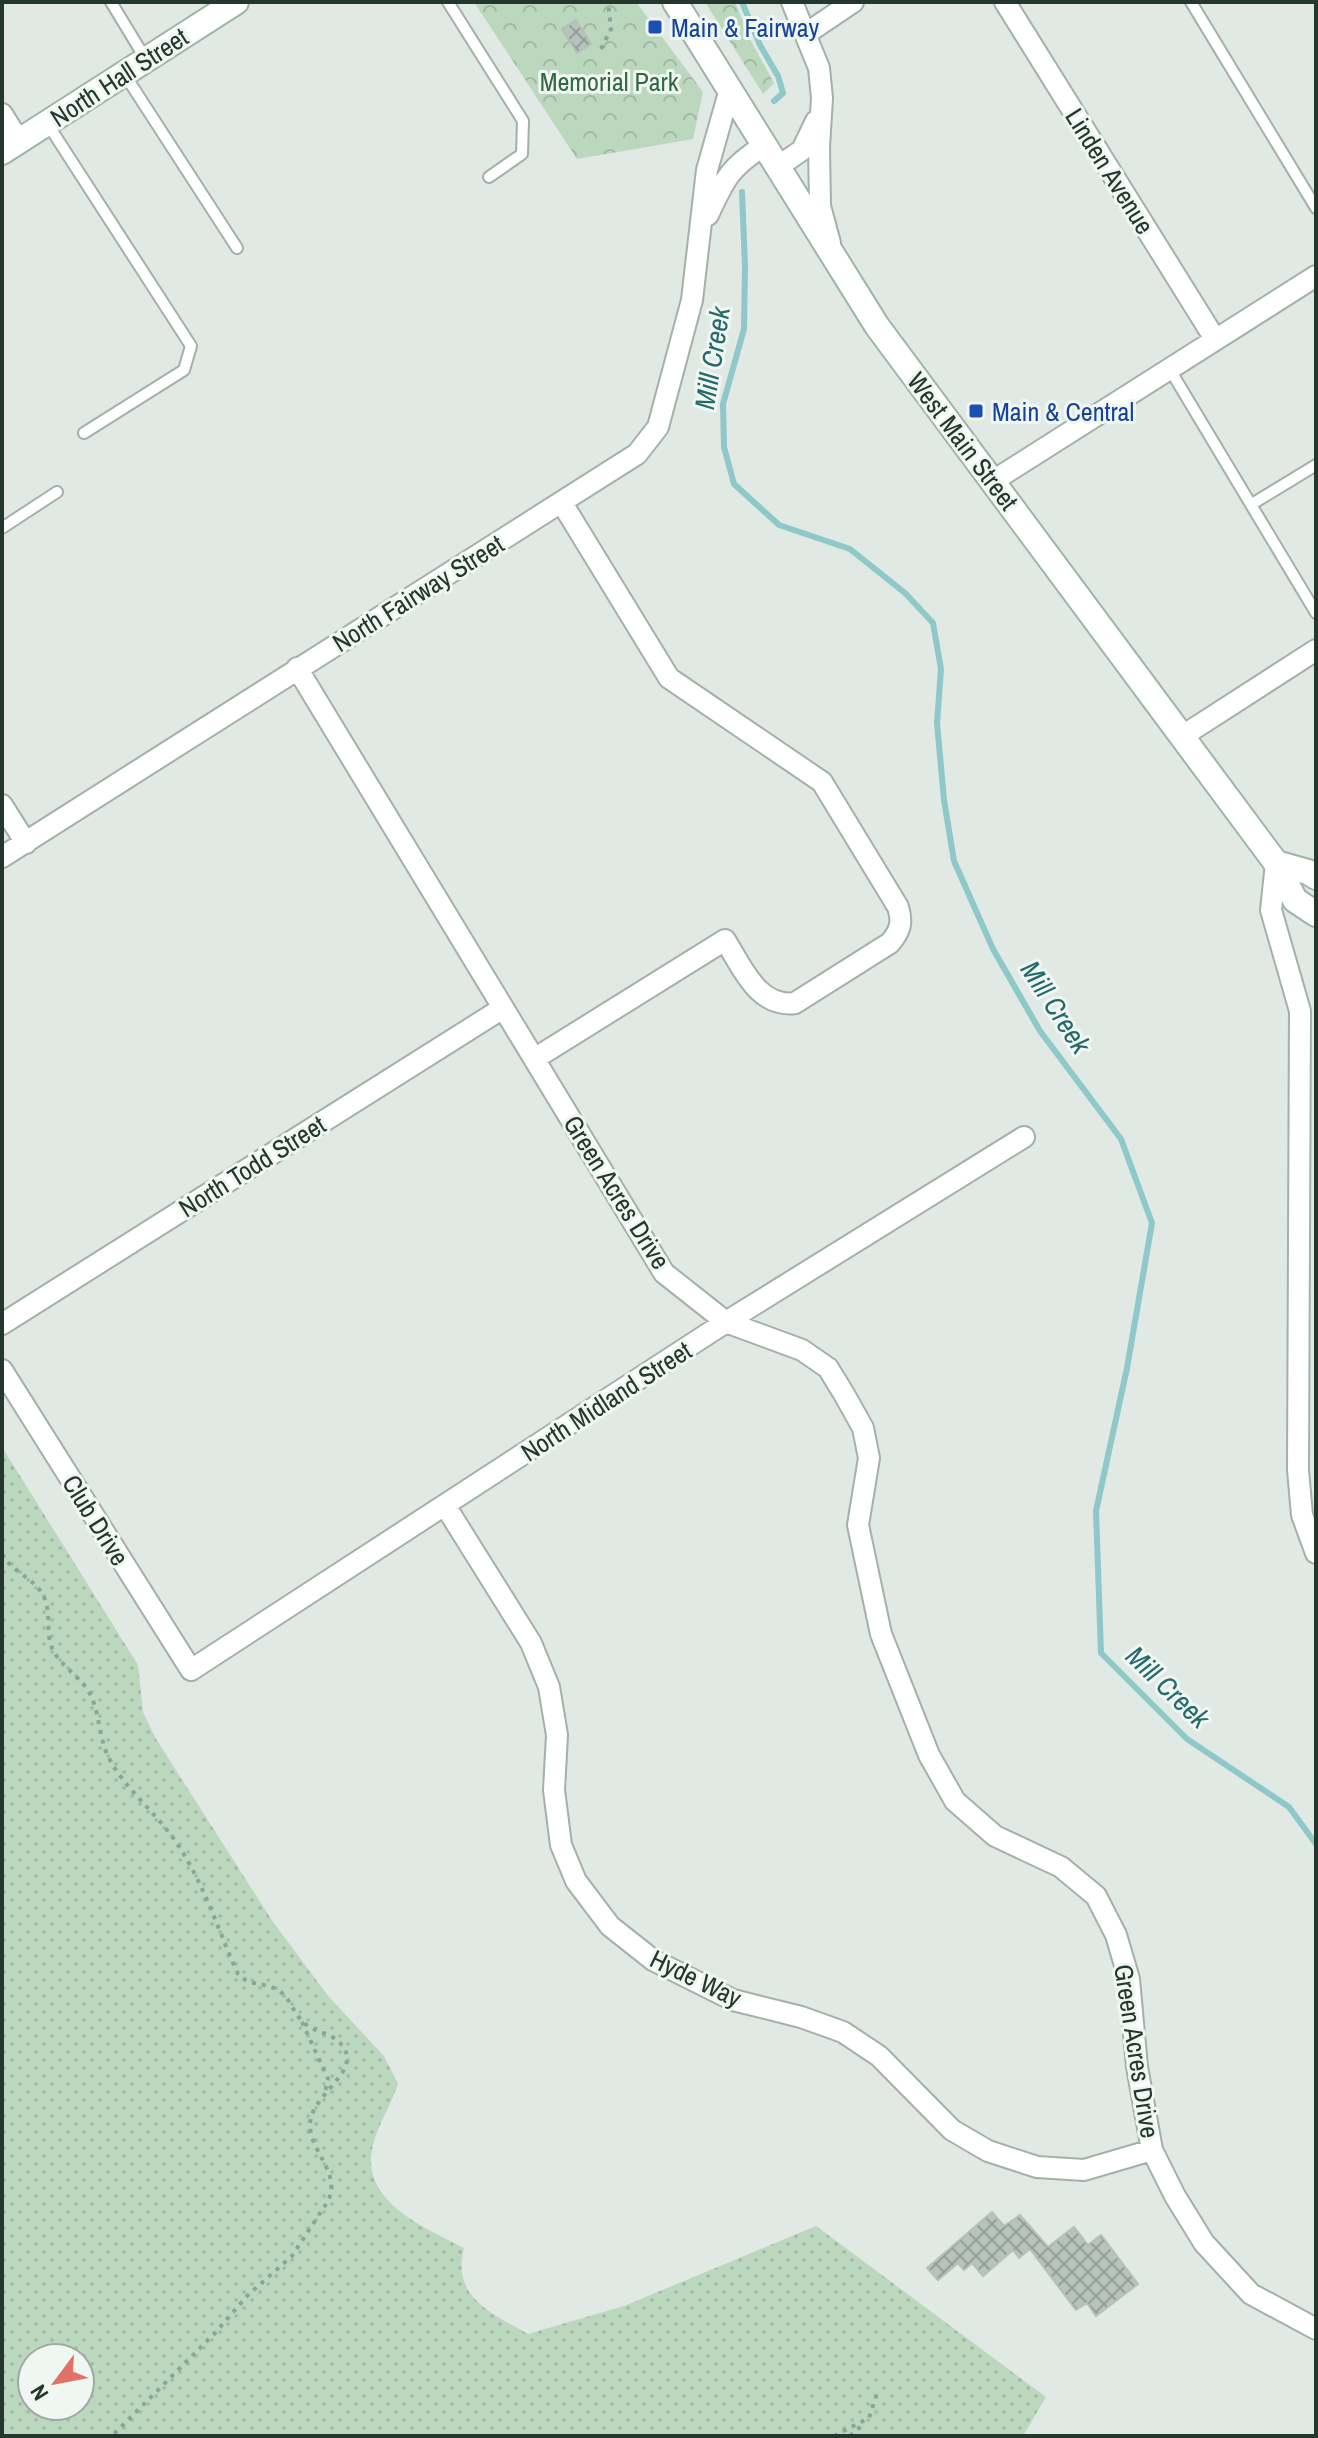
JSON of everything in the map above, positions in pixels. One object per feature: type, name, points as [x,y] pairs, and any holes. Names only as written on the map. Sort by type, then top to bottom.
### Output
[{"type":"street","name":"North Hall Street","points":[[10,146],[236,2]]},
{"type":"street","name":"West Main Street","points":[[675,2],[877,326],[1276,863],[1295,900],[1316,914]]},
{"type":"street","points":[[807,33],[853,2]]},
{"type":"street","name":"Linden Avenue","points":[[1005,2],[1215,339]]},
{"type":"street","points":[[801,6],[819,68],[822,98],[820,206],[833,253]]},
{"type":"street","name":"North Fairway Street","points":[[2,857],[637,454],[658,427],[692,300],[707,170],[730,89]]},
{"type":"street","points":[[779,166],[807,143],[822,98]]},
{"type":"street","points":[[2,114],[10,146]]},
{"type":"street","name":"North Fairway Street","points":[[700,233],[728,174],[765,145]]},
{"type":"street","points":[[993,481],[1316,276]]},
{"type":"street","points":[[534,1059],[725,940],[759,992],[783,1005],[795,1003],[890,943],[899,932],[902,920],[898,907],[822,782],[669,678],[562,503]]},
{"type":"street","points":[[1181,737],[1316,650]]},
{"type":"street","name":"Green Acres Drive","points":[[297,668],[664,1273],[726,1322],[790,1345],[828,1368],[863,1428],[869,1458],[858,1525],[881,1634],[929,1755],[955,1801],[995,1836],[1061,1867],[1096,1896],[1116,1935],[1129,1979],[1137,2067],[1152,2150],[1175,2196],[1214,2253],[1251,2294],[1316,2329]]},
{"type":"street","points":[[2,805],[26,843]]},
{"type":"street","points":[[1316,877],[1276,863],[1271,910],[1300,1011],[1298,1470],[1302,1515],[1316,1553]]},
{"type":"street","name":"North Todd Street","points":[[2,1324],[503,1008]]},
{"type":"street","name":"North Midland Street","points":[[191,1670],[446,1507],[726,1322],[1024,1137]]},
{"type":"street","name":"Club Drive","points":[[2,1370],[191,1670]]},
{"type":"street","name":"Hyde Way","points":[[446,1507],[531,1643],[549,1687],[557,1735],[554,1790],[561,1845],[576,1881],[610,1926],[653,1960],[733,2000],[801,2017],[843,2032],[879,2056],[952,2130],[988,2151],[1037,2167],[1084,2170],[1152,2150]]},
{"type":"lane","points":[[111,2],[146,60]]},
{"type":"lane","points":[[448,2],[523,121],[522,154],[489,177]]},
{"type":"lane","points":[[1191,2],[1316,208]]},
{"type":"lane","points":[[124,74],[237,248]]},
{"type":"lane","points":[[47,123],[191,346],[184,370],[84,433]]},
{"type":"lane","points":[[1169,368],[1316,613]]},
{"type":"lane","points":[[1252,504],[1316,465]]},
{"type":"lane","points":[[2,528],[57,492]]},
{"type":"path","points":[[601,49],[611,29],[608,2]]},
{"type":"path","points":[[2,1554],[14,1571],[37,1587],[44,1596],[51,1645],[56,1655],[90,1693],[103,1748],[113,1765],[160,1820],[190,1865],[211,1904],[238,1974],[243,1981],[276,1989],[283,1994],[302,2021],[328,2079],[324,2094]]},
{"type":"path","points":[[112,2436],[215,2333],[247,2296],[292,2256],[333,2191],[310,2131],[310,2113],[340,2076],[347,2054],[332,2036],[302,2021]]},
{"type":"path","points":[[850,2436],[869,2418],[877,2393]]},
{"type":"path","points":[[834,2436],[864,2422]]},
{"type":"green space","name":"Memorial Park","points":[[474,2],[636,2],[703,92],[693,139],[577,159]]},
{"type":"green space","points":[[705,2],[735,2],[751,41],[774,83],[763,94]]},
{"type":"green space","points":[[2,1447],[138,1665],[143,1712],[156,1739],[273,1922],[329,1997],[384,2056],[398,2084],[374,2141],[371,2162],[375,2180],[383,2195],[396,2208],[464,2248],[463,2280],[478,2302],[528,2334],[624,2306],[816,2226],[1046,2397],[1023,2436],[2,2436]]},
{"type":"building","points":[[576,20],[591,44],[577,53],[562,29]]},
{"type":"building","points":[[992,2212],[1004,2226],[1020,2215],[1048,2247],[1074,2227],[1088,2245],[1101,2235],[1138,2284],[1096,2316],[1087,2303],[1076,2310],[1030,2249],[1019,2258],[1013,2250],[983,2276],[972,2263],[964,2270],[958,2263],[938,2280],[927,2268]]},
{"type":"waterway","name":"Mill Creek","points":[[742,2],[760,45],[778,76],[783,93],[774,101]]},
{"type":"waterway","name":"Mill Creek","points":[[742,192],[744,329],[723,404],[724,447],[734,484],[779,525],[850,549],[905,593],[933,623],[941,669],[937,723],[944,800],[954,861],[993,949],[1040,1031],[1121,1139],[1152,1223],[1127,1368],[1096,1511],[1101,1653],[1187,1739],[1289,1807],[1316,1844]]},
{"type":"place","name":"Main & Fairway","points":[[655,27]]},
{"type":"place","name":"Main & Central","points":[[976,411]]}]
